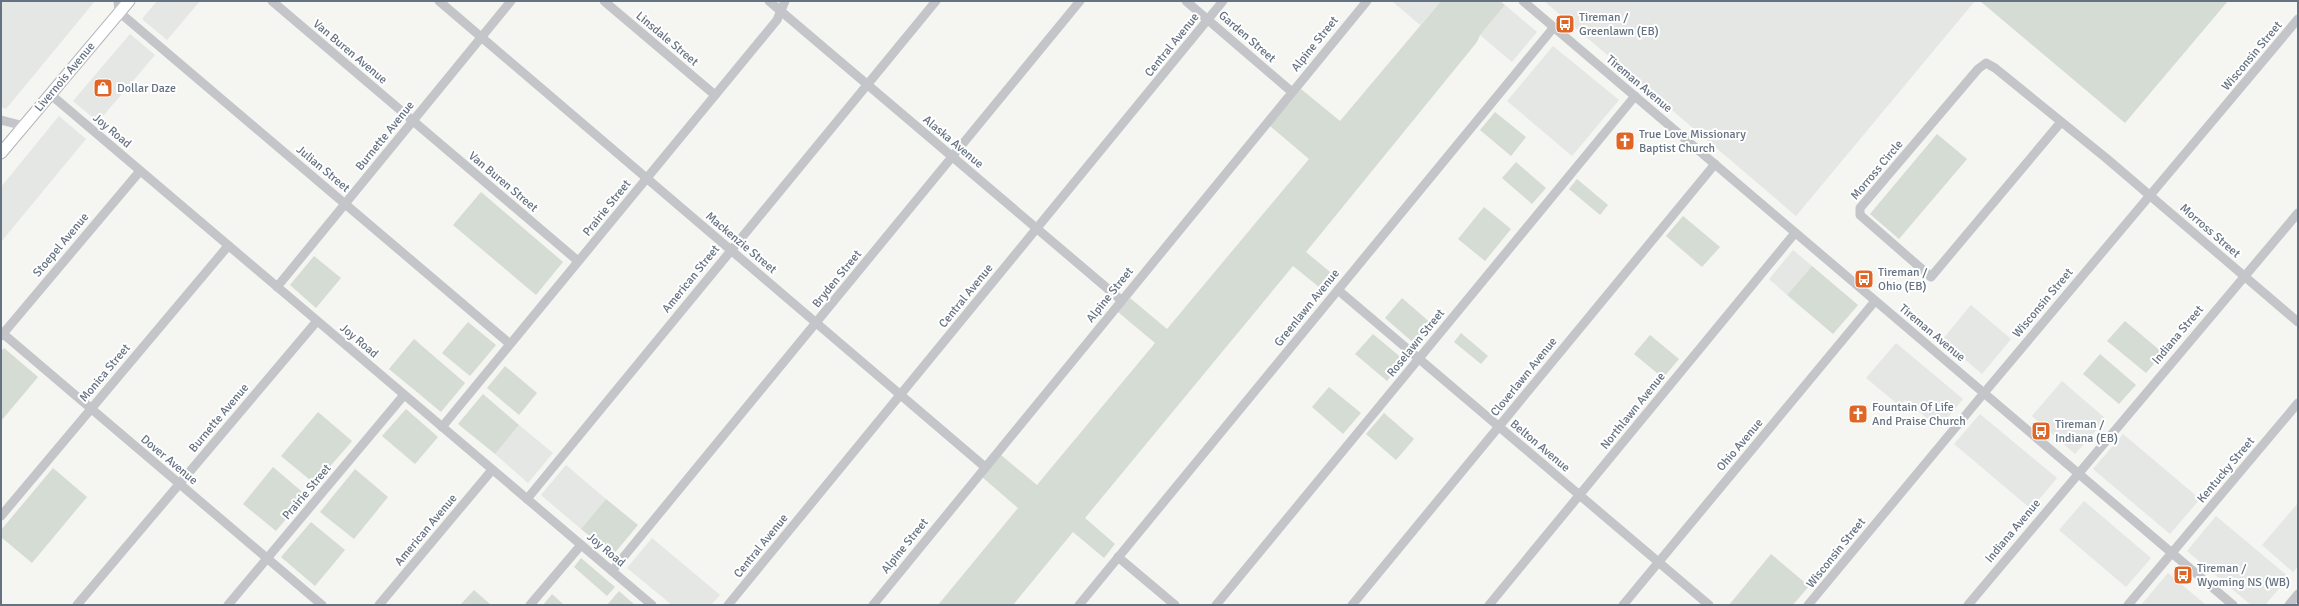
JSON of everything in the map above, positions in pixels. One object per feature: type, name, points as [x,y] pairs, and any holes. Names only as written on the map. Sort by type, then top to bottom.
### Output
[{"type":"main road","name":"Livernois Avenue","points":[[1,152],[50,94],[118,7],[129,1]]},
{"type":"street","name":"Van Buren Avenue","points":[[272,1],[413,121]]},
{"type":"street","name":"Mackenzie Street","points":[[439,1],[985,467]]},
{"type":"street","name":"Burnette Avenue","points":[[277,287],[511,1]]},
{"type":"street","name":"Linsdale Street","points":[[604,1],[715,95]]},
{"type":"street","name":"Alaska Avenue","points":[[769,1],[1121,300]]},
{"type":"street","name":"Prairie Street","points":[[442,427],[777,20],[785,1]]},
{"type":"street","name":"American Street","points":[[527,499],[936,1]]},
{"type":"street","name":"Bryden Street","points":[[612,571],[1080,1]]},
{"type":"street","name":"Garden Street","points":[[1186,1],[1292,92]]},
{"type":"street","name":"Central Avenue","points":[[728,605],[1223,1]]},
{"type":"street","name":"Alpine Street","points":[[873,605],[1367,1]]},
{"type":"street","name":"Tireman Avenue","points":[[1523,1],[2233,605]]},
{"type":"street","name":"Julian Street","points":[[118,7],[345,204],[510,344]]},
{"type":"street","name":"Wisconsin Street","points":[[1808,605],[1984,392],[2298,19]]},
{"type":"street","name":"Greenlawn Avenue","points":[[1079,605],[1554,27]]},
{"type":"street","name":"Morross Circle","points":[[2060,122],[1931,277],[1860,215],[1860,208],[1978,70],[1986,63],[1995,68],[2106,158]]},
{"type":"street","name":"Joy Road","points":[[50,94],[652,605]]},
{"type":"street","name":"Roselawn Street","points":[[1216,605],[1635,96]]},
{"type":"street","points":[[1,120],[24,126]]},
{"type":"street","name":"Van Buren Street","points":[[413,121],[578,261]]},
{"type":"street","name":"Morross Street","points":[[2106,158],[2298,322]]},
{"type":"street","name":"Cloverlawn Avenue","points":[[1352,605],[1715,164]]},
{"type":"street","name":"Stoepel Avenue","points":[[2,334],[140,171]]},
{"type":"street","name":"Indiana Street","points":[[2077,473],[2298,213]]},
{"type":"street","name":"Northlawn Avenue","points":[[1489,605],[1795,232]]},
{"type":"street","name":"Monica Street","points":[[1,516],[228,246]]},
{"type":"street","name":"Belton Avenue","points":[[1338,290],[1709,605]]},
{"type":"street","name":"Ohio Avenue","points":[[1623,605],[1875,301]]},
{"type":"street","name":"Burnette Avenue","points":[[77,605],[317,321]]},
{"type":"street","name":"Dover Avenue","points":[[2,334],[322,605]]},
{"type":"street","name":"Prairie Street","points":[[228,605],[404,395]]},
{"type":"street","name":"Kentucky Street","points":[[2128,605],[2298,403]]},
{"type":"street","name":"American Avenue","points":[[379,605],[492,470]]},
{"type":"street","name":"Indiana Avenue","points":[[1968,605],[2077,473]]},
{"type":"street","points":[[530,605],[581,544]]},
{"type":"street","points":[[1118,557],[1175,605]]},
{"type":"street","points":[[2289,605],[2298,594]]},
{"type":"shaded area","points":[[1,1],[95,1],[6,109],[1,107]]},
{"type":"shaded area","points":[[157,1],[200,1],[167,40],[142,19]]},
{"type":"shaded area","points":[[1392,1],[1441,1],[1420,25]]},
{"type":"shaded area","points":[[1441,1],[1500,1],[1505,5],[1480,35],[1477,42],[1306,252],[1336,277],[1324,291],[1293,266],[1085,518],[1115,544],[1104,558],[1073,532],[1013,605],[938,605],[1018,508],[982,477],[1001,455],[1037,485],[1155,343],[1118,312],[1130,298],[1167,329],[1309,159],[1270,126],[1301,89],[1340,121]]},
{"type":"shaded area","points":[[1544,1],[1975,1],[1796,216]]},
{"type":"shaded area","points":[[1980,1],[2228,1],[2125,123]]},
{"type":"shaded area","points":[[1505,5],[1537,32],[1512,62],[1480,35]]},
{"type":"shaded area","points":[[130,34],[155,55],[98,122],[73,101]]},
{"type":"shaded area","points":[[1553,46],[1619,100],[1572,156],[1507,101]]},
{"type":"shaded area","points":[[1495,112],[1526,137],[1511,156],[1480,130]]},
{"type":"shaded area","points":[[59,116],[86,139],[1,242],[1,187]]},
{"type":"shaded area","points":[[1937,134],[1967,159],[1899,239],[1870,214]]},
{"type":"shaded area","points":[[1516,162],[1546,188],[1532,204],[1502,178]]},
{"type":"shaded area","points":[[1577,179],[1608,205],[1600,215],[1569,189]]},
{"type":"shaded area","points":[[481,192],[563,262],[536,295],[453,225]]},
{"type":"shaded area","points":[[1484,207],[1511,229],[1485,261],[1458,239]]},
{"type":"shaded area","points":[[1683,216],[1720,247],[1702,267],[1666,236]]},
{"type":"shaded area","points":[[1793,250],[1812,266],[1787,295],[1769,279]]},
{"type":"shaded area","points":[[314,256],[341,278],[316,308],[290,285]]},
{"type":"shaded area","points":[[1812,266],[1858,305],[1833,334],[1787,295]]},
{"type":"shaded area","points":[[1402,298],[1433,325],[1416,345],[1385,318]]},
{"type":"shaded area","points":[[1971,305],[2011,339],[1982,374],[1942,340]]},
{"type":"shaded area","points":[[2125,321],[2163,353],[2146,373],[2107,341]]},
{"type":"shaded area","points":[[468,322],[496,345],[470,376],[442,353]]},
{"type":"shaded area","points":[[1461,333],[1488,356],[1481,364],[1454,342]]},
{"type":"shaded area","points":[[1373,334],[1404,360],[1387,381],[1355,354]]},
{"type":"shaded area","points":[[1650,335],[1679,359],[1663,378],[1634,354]]},
{"type":"shaded area","points":[[414,339],[465,383],[441,412],[389,369]]},
{"type":"shaded area","points":[[1896,343],[1963,399],[1939,428],[1905,400],[1900,406],[1866,378]]},
{"type":"shaded area","points":[[4,348],[38,377],[1,421],[1,351]]},
{"type":"shaded area","points":[[2100,354],[2136,385],[2119,404],[2083,374]]},
{"type":"shaded area","points":[[505,366],[537,393],[519,415],[487,388]]},
{"type":"shaded area","points":[[2062,381],[2106,419],[2075,454],[2032,416]]},
{"type":"shaded area","points":[[1329,387],[1361,413],[1343,434],[1312,407]]},
{"type":"shaded area","points":[[483,394],[519,425],[495,454],[458,424]]},
{"type":"shaded area","points":[[406,409],[438,437],[415,464],[382,436]]},
{"type":"shaded area","points":[[318,412],[352,441],[315,484],[281,456]]},
{"type":"shaded area","points":[[1384,413],[1414,439],[1396,460],[1366,434]]},
{"type":"shaded area","points":[[1980,414],[2057,478],[2031,509],[1954,444]]},
{"type":"shaded area","points":[[519,425],[553,453],[528,483],[495,454]]},
{"type":"shaded area","points":[[2123,434],[2200,499],[2170,534],[2093,469]]},
{"type":"shaded area","points":[[566,465],[606,499],[581,529],[541,495]]},
{"type":"shaded area","points":[[273,467],[306,495],[276,531],[243,504]]},
{"type":"shaded area","points":[[53,468],[87,497],[32,563],[1,537],[1,530]]},
{"type":"shaded area","points":[[355,469],[388,497],[354,539],[320,512]]},
{"type":"shaded area","points":[[606,499],[638,525],[613,555],[581,529]]},
{"type":"shaded area","points":[[2084,501],[2151,558],[2126,587],[2059,530]]},
{"type":"shaded area","points":[[2298,503],[2298,567],[2293,572],[2262,545]]},
{"type":"shaded area","points":[[2216,516],[2289,577],[2265,605],[2251,605],[2187,551]]},
{"type":"shaded area","points":[[311,522],[345,550],[315,586],[281,557]]},
{"type":"shaded area","points":[[652,538],[720,595],[711,605],[672,605],[627,568]]},
{"type":"shaded area","points":[[1771,554],[1809,586],[1793,605],[1729,605]]},
{"type":"shaded area","points":[[581,558],[615,587],[607,596],[574,567]]},
{"type":"shaded area","points":[[2168,573],[2206,605],[2141,605]]},
{"type":"shaded area","points":[[474,590],[491,605],[460,605]]},
{"type":"shaded area","points":[[619,591],[635,605],[607,605]]},
{"type":"shaded area","points":[[552,594],[564,605],[543,605]]},
{"type":"place","name":"Tireman / Greenlawn (EB)","points":[[1565,24]]},
{"type":"place","name":"Dollar Daze","points":[[103,88]]},
{"type":"place","name":"True Love Missionary Baptist Church","points":[[1625,141]]},
{"type":"place","name":"Tireman / Ohio (EB)","points":[[1864,279]]},
{"type":"place","name":"Fountain Of Life And Praise Church","points":[[1858,414]]},
{"type":"place","name":"Tireman / Indiana (EB)","points":[[2041,431]]},
{"type":"place","name":"Tireman / Wyoming NS (WB)","points":[[2183,575]]}]
